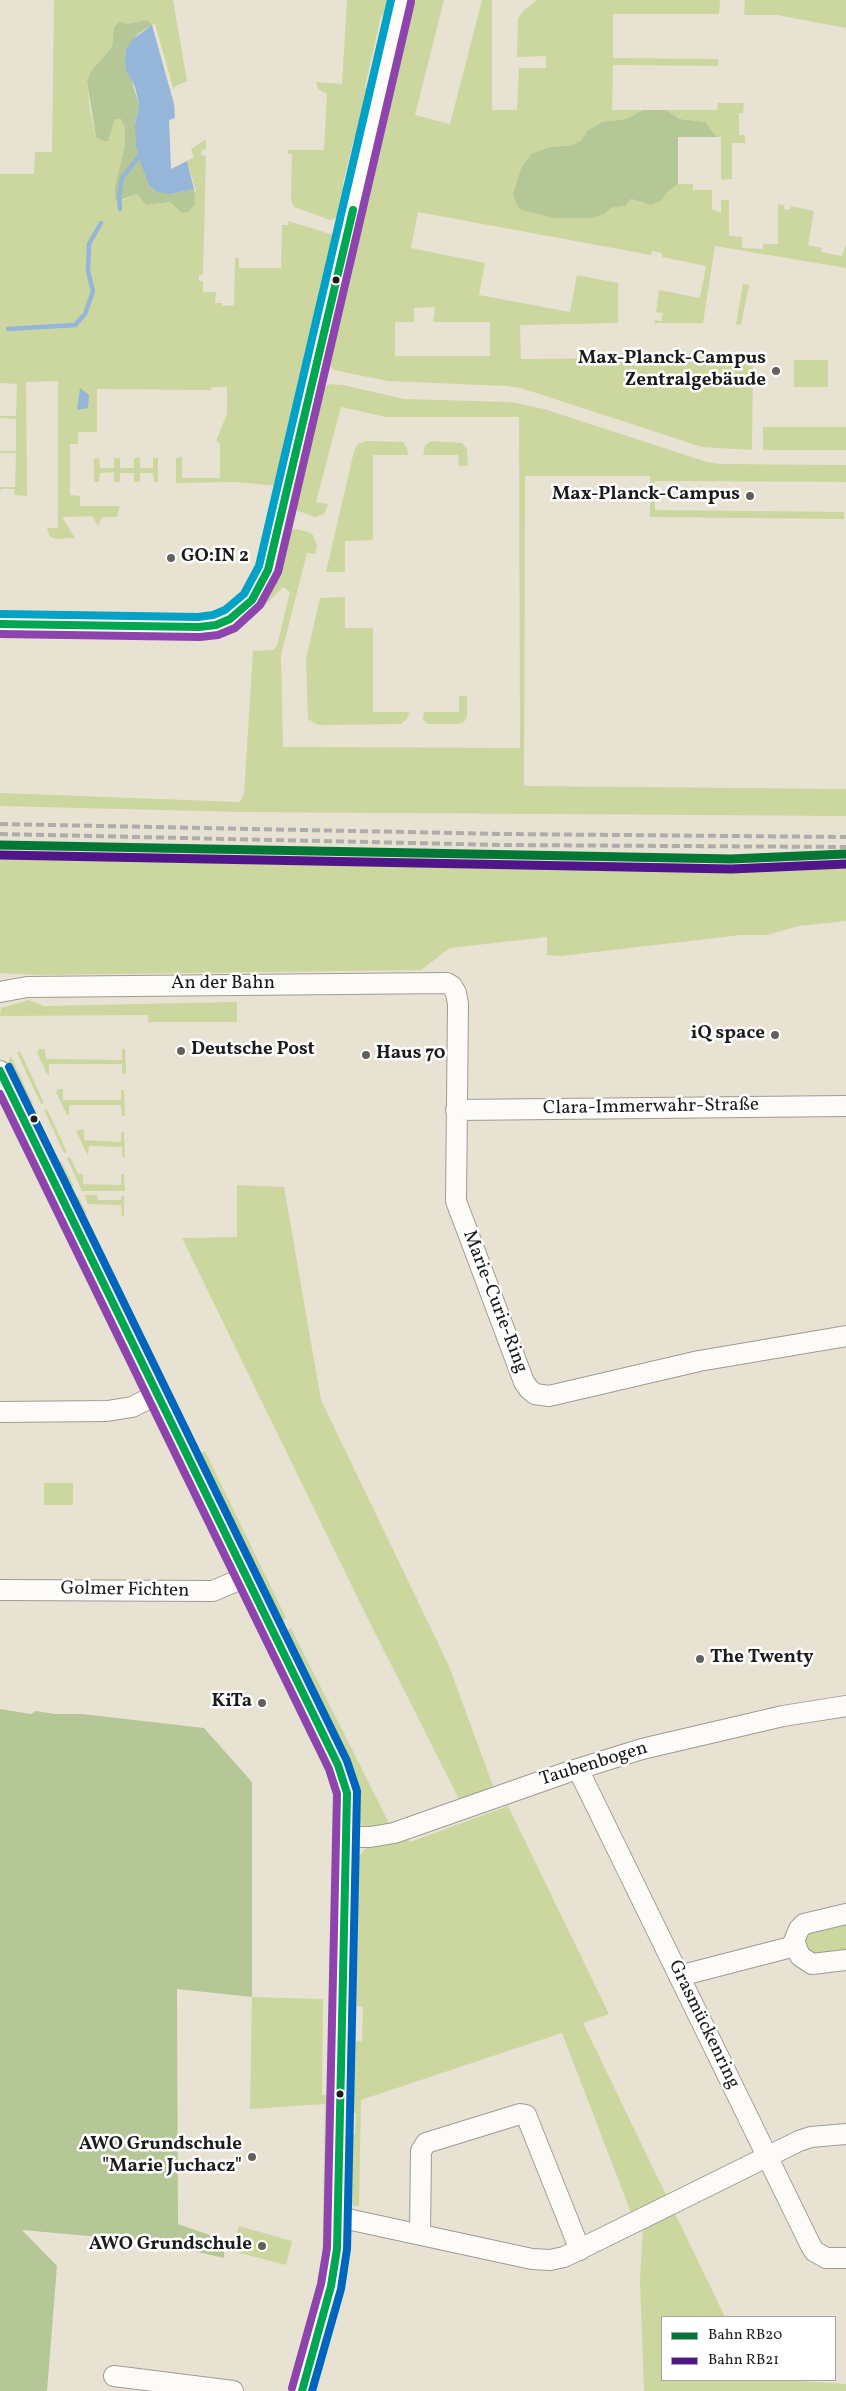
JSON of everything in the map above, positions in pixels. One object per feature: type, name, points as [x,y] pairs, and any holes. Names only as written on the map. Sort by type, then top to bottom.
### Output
[{"type":"street","points":[[0,624],[199,627],[216,625],[230,620],[252,600],[268,570],[400,0]]},
{"type":"street","name":"An der Bahn","points":[[0,992],[27,987],[447,984]]},
{"type":"street","name":"Marie-Curie-Ring","points":[[447,984],[452,986],[456,993],[458,1004],[456,1201],[524,1382],[535,1394],[549,1396],[699,1361],[846,1336]]},
{"type":"street","points":[[0,1071],[248,1576],[338,1765],[347,1794],[337,2249],[330,2286],[302,2391]]},
{"type":"street","name":"Clara-Immerwahr-Straße","points":[[456,1110],[846,1106]]},
{"type":"street","points":[[0,1412],[121,1410],[132,1407],[158,1394]]},
{"type":"street","name":"Golmer Fichten","points":[[0,1590],[213,1592],[248,1576]]},
{"type":"street","name":"Taubenbogen","points":[[347,1837],[370,1838],[394,1833],[578,1769],[719,1730],[846,1706]]},
{"type":"street","name":"Grasmückenring","points":[[578,1769],[814,2251],[826,2258],[846,2258]]},
{"type":"street","points":[[846,1914],[804,1924],[796,1936],[795,1946],[800,1956],[812,1964],[846,1960]]},
{"type":"street","points":[[679,1976],[795,1946]]},
{"type":"street","points":[[420,2234],[421,2151],[426,2143],[520,2114],[526,2114],[580,2250]]},
{"type":"street","points":[[338,2216],[532,2258],[564,2257],[811,2137],[846,2134]]},
{"type":"street","points":[[114,2376],[233,2391]]},
{"type":"green space","points":[[54,0],[173,0],[187,81],[174,87],[174,91],[155,24],[152,25],[147,20],[114,27],[112,47],[91,71],[87,82],[90,110],[96,137],[108,140],[115,119],[121,119],[125,128],[125,144],[120,166],[123,200],[137,194],[146,205],[170,202],[176,207],[196,191],[187,161],[194,157],[191,149],[206,139],[206,149],[202,150],[201,155],[206,156],[203,275],[199,275],[199,281],[203,281],[203,292],[216,292],[215,303],[222,303],[222,306],[234,305],[235,258],[239,258],[239,268],[281,268],[282,225],[288,225],[288,221],[337,236],[297,410],[291,413],[286,438],[289,442],[288,449],[282,452],[277,476],[280,482],[279,486],[236,482],[176,483],[176,458],[182,457],[182,478],[220,478],[220,443],[216,441],[227,414],[227,387],[212,387],[211,390],[97,389],[97,432],[78,432],[78,444],[70,444],[70,495],[80,496],[80,506],[120,506],[117,517],[102,517],[98,526],[92,516],[62,517],[75,538],[57,539],[50,537],[47,528],[58,528],[58,381],[26,382],[27,496],[15,495],[14,489],[1,489],[0,493],[0,487],[15,487],[16,453],[0,453],[0,451],[16,451],[16,419],[0,418],[0,416],[16,416],[17,384],[0,383],[0,174],[34,174],[35,152],[52,152]]},
{"type":"green space","points":[[347,0],[391,0],[388,11],[381,16],[365,87],[369,95],[364,115],[353,142],[343,183],[343,206],[339,217],[330,220],[294,207],[291,201],[292,154],[288,154],[288,150],[324,150],[327,94],[318,89],[316,82],[342,84]]},
{"type":"green space","points":[[408,0],[444,0],[415,115],[450,124],[482,0],[492,0],[492,110],[517,110],[519,68],[546,68],[546,56],[517,57],[518,19],[523,11],[537,0],[720,0],[719,14],[613,14],[613,58],[718,59],[718,66],[613,65],[612,110],[643,110],[626,119],[602,122],[587,131],[583,140],[572,145],[557,146],[604,214],[611,208],[625,206],[631,199],[642,203],[661,201],[667,192],[678,184],[693,184],[693,190],[712,190],[712,209],[721,213],[721,200],[729,200],[729,236],[742,237],[742,248],[763,249],[763,244],[778,244],[778,204],[784,205],[784,209],[790,210],[791,206],[814,211],[808,245],[822,248],[821,252],[842,256],[846,244],[846,268],[715,246],[703,323],[654,323],[655,320],[661,321],[663,313],[656,312],[659,290],[700,298],[706,266],[662,257],[662,253],[652,251],[651,255],[418,212],[411,248],[485,263],[479,295],[570,312],[577,275],[618,283],[618,323],[520,325],[521,359],[624,358],[624,354],[633,354],[633,363],[642,363],[644,354],[652,354],[653,358],[686,358],[709,357],[709,353],[753,358],[752,450],[702,447],[521,388],[388,381],[334,370],[330,366],[326,361],[341,295],[348,291],[353,268],[350,262],[372,182],[367,176],[369,165],[376,162],[385,126],[380,119],[382,111],[389,106],[397,72],[393,65],[395,56],[402,53],[407,28],[403,21]],"holes":[[[435,307],[433,322],[490,322],[490,356],[395,356],[395,322],[414,322],[414,308]]]},
{"type":"green space","points":[[745,0],[846,0],[846,28],[777,15],[744,15]]},
{"type":"green space","points":[[147,20],[152,25],[138,34],[126,49],[125,60],[139,104],[135,125],[170,194],[194,189],[195,204],[188,212],[182,213],[170,202],[146,205],[137,194],[117,201],[115,198],[115,188],[125,144],[125,128],[121,119],[115,119],[108,141],[103,141],[96,137],[87,82],[91,71],[112,47],[114,27],[119,22],[127,24]]},
{"type":"green space","points":[[718,103],[744,103],[743,113],[739,113],[739,135],[745,135],[745,143],[732,143],[732,179],[721,180],[721,137],[717,137],[705,122],[680,119],[666,110],[717,110]]},
{"type":"green space","points":[[643,110],[666,110],[680,119],[705,122],[717,137],[678,137],[678,184],[667,192],[661,201],[651,205],[631,199],[625,206],[611,208],[604,214],[591,218],[554,218],[519,209],[513,195],[521,169],[531,154],[550,147],[572,145],[582,140],[587,131],[602,122],[626,119]]},
{"type":"green space","points":[[743,284],[749,285],[741,325],[736,324]]},
{"type":"green space","points":[[794,360],[828,360],[828,387],[794,387]]},
{"type":"green space","points":[[330,384],[343,385],[404,399],[511,402],[544,409],[707,462],[721,464],[846,465],[846,482],[655,481],[655,510],[844,512],[844,519],[650,517],[650,476],[525,476],[524,786],[846,789],[846,816],[242,812],[0,806],[0,793],[240,802],[244,794],[253,651],[273,650],[277,646],[290,592],[283,587],[249,621],[265,600],[273,579],[278,576],[287,538],[283,533],[284,530],[297,529],[308,532],[313,535],[317,546],[315,554],[307,553],[281,655],[283,747],[520,748],[519,417],[386,417],[341,407],[316,502],[328,504],[324,514],[315,517],[290,508],[295,504],[306,454],[303,450],[305,444],[309,442],[315,415],[312,410],[318,392]]},
{"type":"green space","points":[[763,427],[846,427],[846,450],[763,450]]},
{"type":"green space","points":[[366,441],[403,442],[407,448],[408,455],[373,455],[373,540],[345,541],[345,572],[326,572],[354,451],[358,444]]},
{"type":"green space","points":[[431,441],[462,443],[467,449],[468,466],[459,466],[458,455],[423,455],[425,446]]},
{"type":"green space","points":[[99,458],[100,468],[114,468],[114,458],[120,458],[120,468],[134,468],[134,458],[140,458],[140,468],[153,468],[153,458],[158,458],[158,482],[154,482],[153,473],[140,473],[140,482],[134,482],[134,473],[120,473],[120,482],[114,482],[114,472],[100,473],[99,482],[94,482],[94,459]]},
{"type":"green space","points":[[345,597],[345,628],[373,628],[373,712],[409,712],[407,719],[401,724],[318,725],[308,719],[306,659],[320,598]]},
{"type":"green space","points":[[459,696],[467,696],[467,717],[464,722],[459,724],[427,724],[423,719],[424,712],[459,712]]},
{"type":"green space","points":[[0,852],[707,866],[846,861],[846,921],[799,926],[767,935],[741,935],[561,956],[547,955],[547,937],[450,948],[421,970],[36,975],[0,973]]},
{"type":"green space","points":[[29,1000],[44,1006],[237,1002],[237,1022],[148,1022],[148,1015],[0,1016],[1,1008]]},
{"type":"green space","points":[[39,1049],[45,1049],[46,1059],[122,1060],[122,1049],[125,1049],[126,1074],[122,1074],[122,1064],[49,1064],[49,1075],[37,1052]]},
{"type":"green space","points":[[20,1051],[44,1103],[41,1104],[17,1053]]},
{"type":"green space","points":[[11,1056],[33,1104],[26,1107],[6,1067]]},
{"type":"green space","points":[[59,1089],[63,1089],[63,1100],[121,1100],[121,1090],[124,1090],[125,1116],[122,1116],[121,1105],[69,1105],[69,1115],[67,1115],[56,1092]]},
{"type":"green space","points":[[47,1109],[67,1152],[64,1153],[44,1110]]},
{"type":"green space","points":[[84,1130],[84,1140],[121,1142],[121,1132],[124,1132],[125,1157],[122,1157],[122,1147],[89,1146],[88,1156],[76,1131]]},
{"type":"green space","points":[[70,1157],[78,1174],[83,1174],[83,1184],[121,1185],[121,1174],[124,1174],[125,1191],[82,1191],[67,1158]]},
{"type":"green space","points":[[61,1161],[74,1186],[67,1189],[71,1199],[78,1196],[87,1214],[78,1214],[54,1164]]},
{"type":"green space","points":[[237,1185],[284,1187],[321,1400],[449,1666],[493,1786],[488,1800],[464,1809],[364,1611],[182,1238],[237,1237]]},
{"type":"green space","points":[[84,1195],[97,1195],[98,1200],[121,1200],[121,1196],[124,1196],[124,1216],[122,1216],[121,1205],[88,1204]]},
{"type":"green space","points":[[205,1451],[286,1618],[279,1622],[198,1455]]},
{"type":"green space","points":[[44,1483],[73,1483],[73,1505],[44,1505]]},
{"type":"green space","points":[[291,1628],[393,1831],[364,1829],[355,1817],[342,1755],[284,1631]]},
{"type":"green space","points":[[0,1709],[31,1714],[36,1711],[55,1714],[82,1714],[204,1728],[252,1782],[252,1997],[177,1989],[178,2224],[224,2240],[224,2258],[155,2242],[22,2230],[57,2266],[47,2391],[0,2391]]},
{"type":"green space","points":[[508,1806],[609,2014],[583,2023],[725,2316],[661,2316],[661,2381],[801,2381],[846,2384],[846,2391],[644,2391],[640,2280],[643,2228],[630,2210],[562,2033],[361,2100],[359,2206],[346,2205],[346,2189],[351,2188],[352,2135],[355,2134],[356,2113],[347,2113],[348,2042],[362,2041],[363,2007],[357,2006],[359,1873],[353,1873],[355,1862],[364,1850],[372,1845],[406,1836],[410,1842]]},
{"type":"green space","points":[[846,1919],[846,1956],[822,1960],[804,1952],[803,1933]]},
{"type":"green space","points":[[252,1997],[323,1999],[322,2095],[335,2096],[334,2113],[328,2114],[328,2190],[333,2190],[323,2286],[318,2286],[322,2275],[325,2104],[250,2109]]},
{"type":"green space","name":"AWO Grundschule","points":[[239,2226],[292,2241],[286,2265],[232,2251]]},
{"type":"water","points":[[152,25],[174,104],[175,118],[169,120],[171,169],[187,161],[194,189],[170,194],[157,192],[149,185],[141,164],[136,146],[135,125],[139,104],[135,87],[126,70],[126,49],[132,40]]},
{"type":"water","points":[[80,388],[89,395],[88,408],[77,410]]},
{"type":"waterway","points":[[120,209],[119,196],[122,178],[139,156]]},
{"type":"waterway","points":[[8,329],[75,325],[85,314],[93,291],[88,271],[89,244],[101,223]]},
{"type":"railway","points":[[0,824],[504,834],[846,837]]},
{"type":"railway","points":[[0,834],[504,845],[846,847]]},
{"type":"rail line","name":"RB20","points":[[0,845],[731,859],[846,854]]},
{"type":"rail line","name":"RB21","points":[[0,855],[731,869],[846,864]]},
{"type":"transit line","points":[[0,614],[198,617],[213,615],[225,610],[244,594],[259,566],[391,0]]},
{"type":"transit line","points":[[0,634],[200,637],[218,635],[235,628],[260,605],[278,572],[411,2]]},
{"type":"transit line","points":[[0,624],[199,627],[216,625],[230,619],[252,600],[268,570],[353,210]]},
{"type":"transit line","points":[[9,1067],[347,1761],[357,1791],[347,2249],[341,2289],[312,2391]]},
{"type":"transit line","points":[[0,1071],[338,1765],[347,1793],[337,2249],[331,2286],[302,2391]]},
{"type":"transit line","points":[[0,1094],[329,1769],[337,1794],[327,2248],[321,2284],[292,2388]]},
{"type":"place","name":"Max-Planck-Campus Zentralgebäude","points":[[776,371]]},
{"type":"place","name":"Max-Planck-Campus","points":[[750,496]]},
{"type":"place","name":"GO:IN 2","points":[[171,558]]},
{"type":"place","name":"iQ space","points":[[775,1035]]},
{"type":"place","name":"Deutsche Post","points":[[181,1051]]},
{"type":"place","name":"Haus 70","points":[[366,1055]]},
{"type":"place","name":"The Twenty","points":[[700,1659]]},
{"type":"place","name":"KiTa","points":[[262,1703]]},
{"type":"place","name":"AWO Grundschule \"Marie Juchacz\"","points":[[252,2157]]},
{"type":"place","name":"AWO Grundschule","points":[[262,2246]]}]
